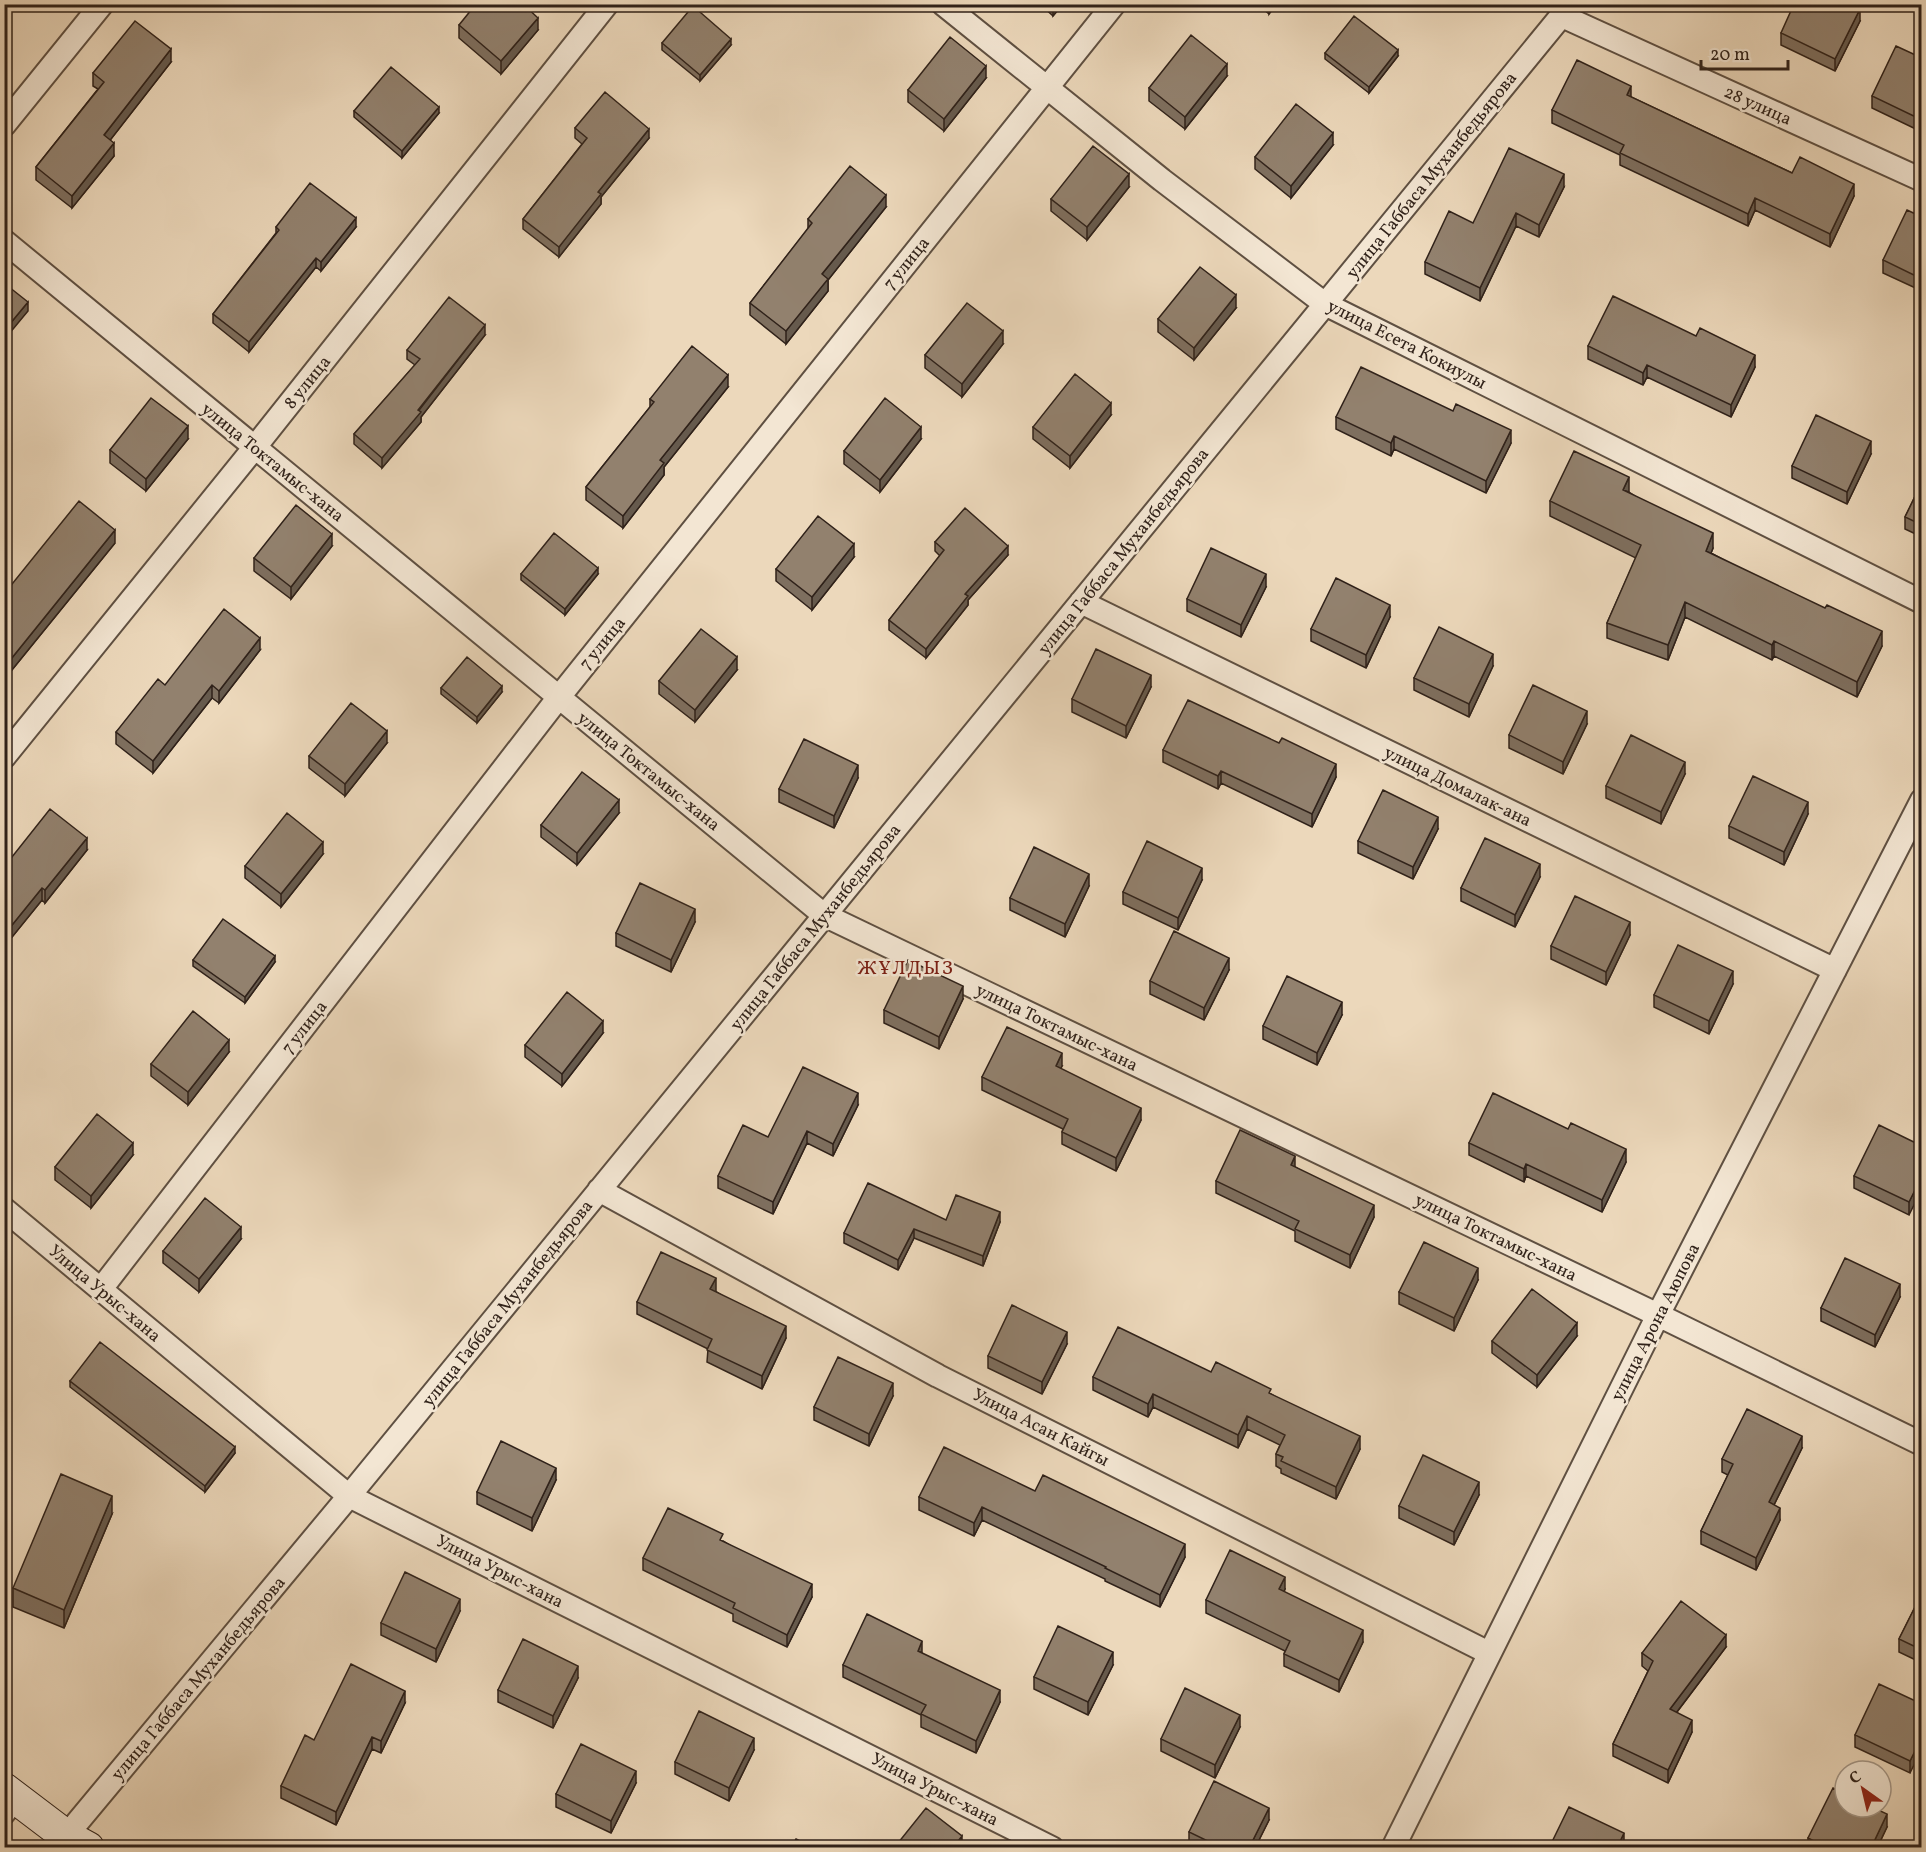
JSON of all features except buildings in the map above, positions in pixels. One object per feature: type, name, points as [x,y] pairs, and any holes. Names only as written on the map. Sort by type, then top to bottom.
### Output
[{"type":"street","points":[[4,125],[102,4]]},
{"type":"street","name":"8 улица","points":[[4,758],[607,4]]},
{"type":"street","name":"улица Есета Кокиулы","points":[[943,4],[1162,180],[1325,304],[1922,602]]},
{"type":"street","name":"7 улица","points":[[101,1289],[559,697],[1114,4]]},
{"type":"street","name":"28 улица","points":[[1567,10],[1922,180]]},
{"type":"street","name":"улица Габбаса Муханбедьярова","points":[[70,1844],[349,1496],[1567,10]]},
{"type":"street","name":"улица Токтамыс-хана","points":[[4,242],[824,915],[1922,1444]]},
{"type":"street","name":"улица Домалак-ана","points":[[1081,602],[1835,970]]},
{"type":"street","name":"улица Арона Аюпова","points":[[1393,1848],[1658,1315],[1922,800]]},
{"type":"street","name":"Улица Асан Кайгы","points":[[599,1190],[938,1376],[1489,1653]]},
{"type":"street","name":"Улица Урыс-хана","points":[[4,1209],[349,1496],[1052,1848]]},
{"type":"street","points":[[10,1804],[70,1844]]},
{"type":"district","name":"ЖҰЛДЫЗ","points":[[906,967]]}]
